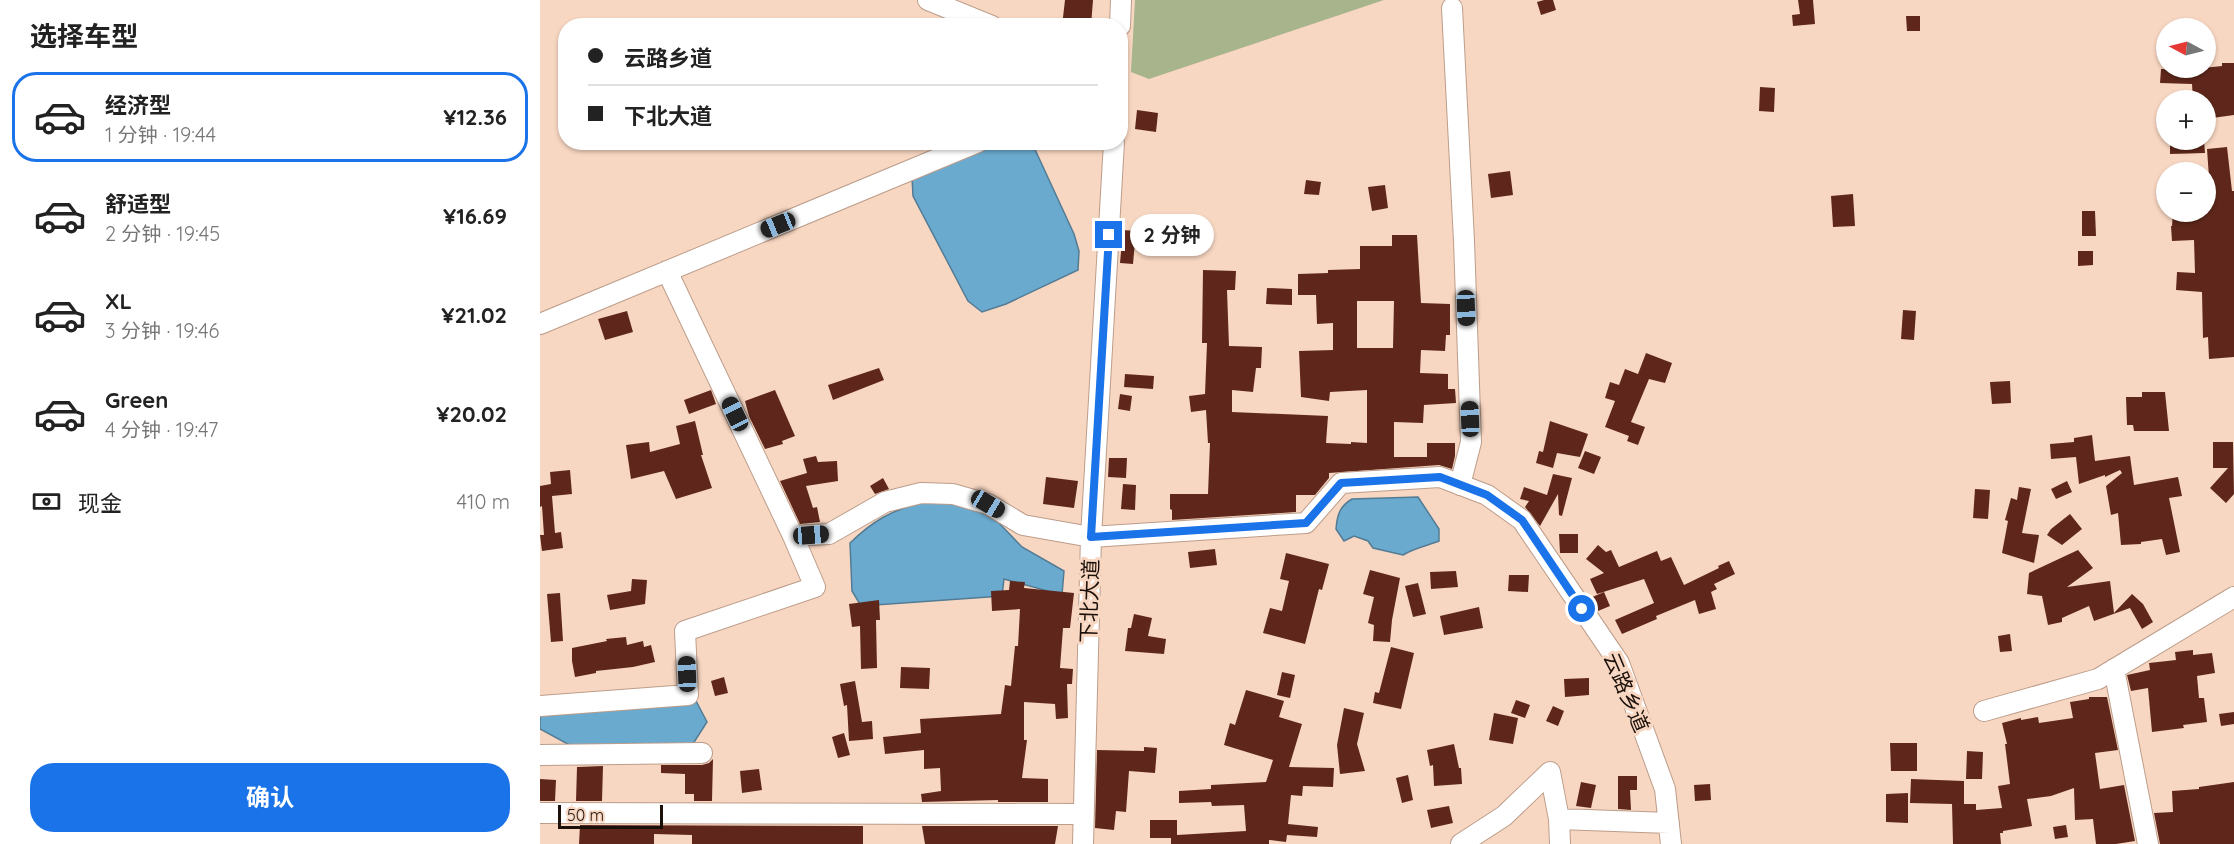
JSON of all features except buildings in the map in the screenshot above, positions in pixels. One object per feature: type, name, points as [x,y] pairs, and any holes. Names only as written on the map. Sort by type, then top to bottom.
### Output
[{"type":"street","points":[[928,0],[972,18]]},
{"type":"street","points":[[1120,18],[1121,0]]},
{"type":"street","points":[[1452,8],[1471,442],[1460,485]]},
{"type":"street","points":[[540,324],[959,150]]},
{"type":"street","name":"下北大道","points":[[1083,844],[1091,537],[1114,150]]},
{"type":"street","points":[[540,706],[688,695],[685,631],[815,587],[667,271]]},
{"type":"street","name":"云路乡道","points":[[793,536],[829,534],[885,502],[921,493],[953,494],[988,504],[1023,525],[1091,537],[1306,523],[1341,483],[1440,477],[1487,495],[1522,520],[1619,663],[1665,789],[1671,844]]},
{"type":"street","points":[[1984,711],[2098,679],[2234,597]]},
{"type":"street","points":[[2114,669],[2148,844]]},
{"type":"street","points":[[540,754],[702,753]]},
{"type":"street","points":[[1461,844],[1504,816],[1550,772],[1559,819],[1560,844]]},
{"type":"street","points":[[540,813],[1084,814]]},
{"type":"street","points":[[1559,819],[1669,823]]},
{"type":"green space","points":[[1135,0],[1384,0],[1149,79],[1131,72]]},
{"type":"water","points":[[983,150],[1035,150],[1074,234],[1079,251],[1078,270],[1006,304],[982,312],[968,301],[913,196],[912,177]]},
{"type":"water","points":[[1418,497],[1439,529],[1439,541],[1403,555],[1373,548],[1368,541],[1354,536],[1344,541],[1336,529],[1340,511],[1352,499]]},
{"type":"water","points":[[920,503],[955,503],[983,510],[1022,547],[1064,571],[1062,595],[1004,579],[1002,596],[861,606],[852,591],[850,543],[882,518]]},
{"type":"water","points":[[694,697],[707,722],[691,747],[575,748],[540,729],[540,714]]},
{"type":"route","points":[[1109,235],[1091,537],[1306,523],[1341,483],[1440,477],[1487,495],[1522,520],[1582,609]]}]
